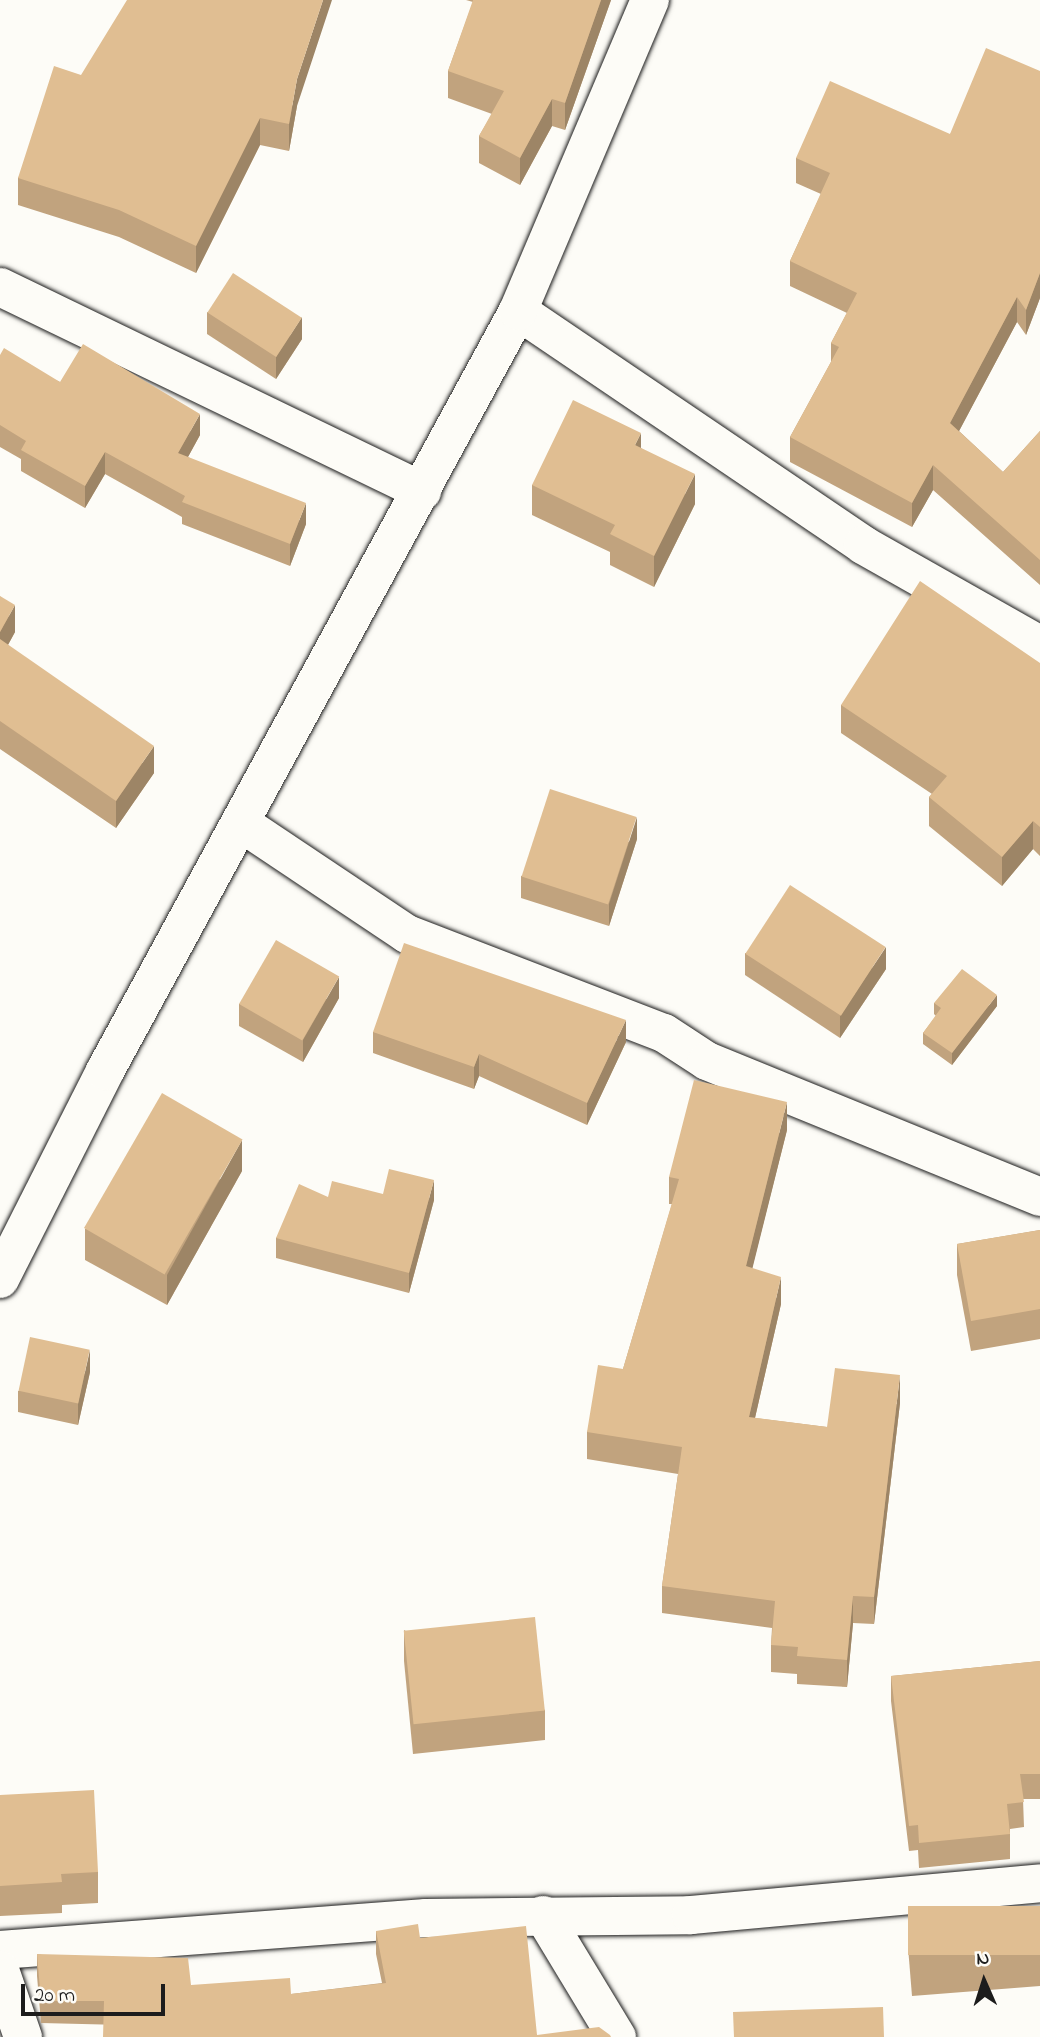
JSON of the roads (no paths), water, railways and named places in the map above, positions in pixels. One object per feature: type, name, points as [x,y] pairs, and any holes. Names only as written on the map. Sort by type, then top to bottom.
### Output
[{"type":"street","points":[[0,1279],[241,822],[518,311],[650,0]]},
{"type":"street","points":[[0,287],[422,491]]},
{"type":"street","points":[[518,311],[863,545],[1040,645]]},
{"type":"street","points":[[241,822],[407,934],[664,1033],[707,1061],[1040,1197]]},
{"type":"street","points":[[0,1950],[543,1915],[691,1915],[1040,1883]]},
{"type":"street","points":[[543,1915],[617,2037]]},
{"type":"street","points":[[0,1970],[23,2037]]}]
